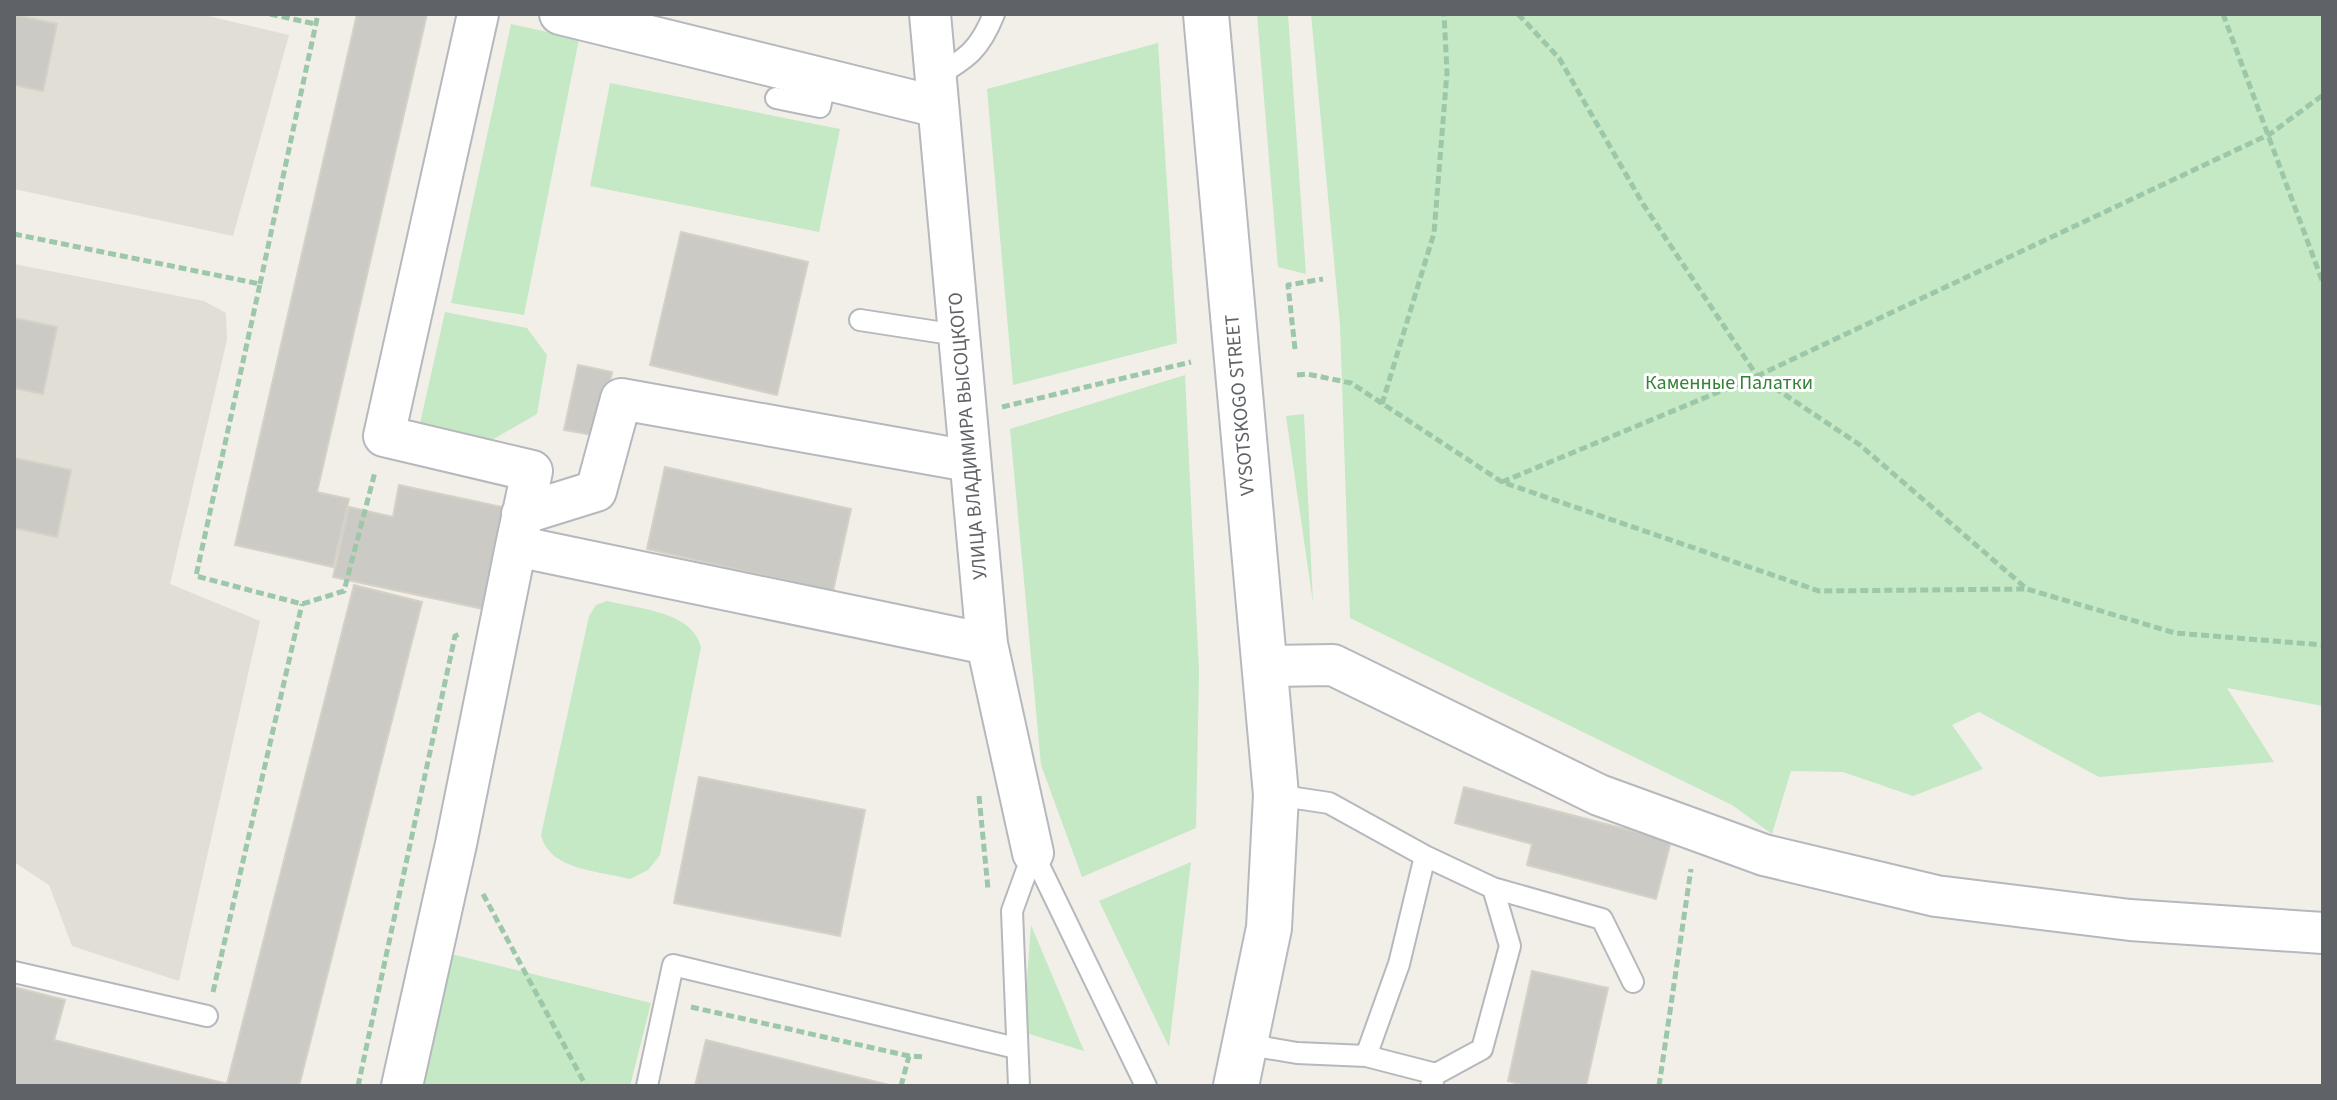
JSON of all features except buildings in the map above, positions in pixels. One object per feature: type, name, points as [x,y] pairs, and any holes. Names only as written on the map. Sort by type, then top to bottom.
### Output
[{"type":"main road","name":"VYSOTSKOGO STREET","points":[[1206,14],[1276,795]]},
{"type":"main road","points":[[1240,1065],[1269,928],[1276,795]]},
{"type":"street","points":[[402,1086],[456,844],[532,471],[384,436],[478,14]]},
{"type":"street","points":[[560,14],[826,80],[937,92]]},
{"type":"street","name":"УЛИЦА ВЛАДИМИРА ВЫСОЦКОГО","points":[[930,14],[987,644],[1033,853]]},
{"type":"street","points":[[519,530],[596,491],[621,399],[969,461]]},
{"type":"street","points":[[519,530],[987,644]]},
{"type":"street","points":[[1264,666],[1333,665],[1599,795],[1696,833],[1764,855],[1936,896],[2130,920],[2323,933]]},
{"type":"lane","points":[[937,92],[982,43],[994,14]]},
{"type":"lane","points":[[776,98],[820,107],[826,80]]},
{"type":"lane","points":[[860,320],[957,335]]},
{"type":"lane","points":[[1276,795],[1329,803],[1425,856],[1493,888],[1602,919],[1633,982]]},
{"type":"lane","points":[[1019,1086],[1012,911],[1033,853]]},
{"type":"lane","points":[[1033,853],[1146,1086]]},
{"type":"lane","points":[[1366,1056],[1399,964],[1425,856]]},
{"type":"lane","points":[[1240,1065],[1297,1053],[1366,1056],[1433,1080],[1482,1049],[1510,946],[1493,888]]},
{"type":"lane","points":[[647,1086],[673,965],[1016,1048]]},
{"type":"lane","points":[[14,972],[207,1016]]},
{"type":"path","points":[[270,14],[315,24]]},
{"type":"path","points":[[318,14],[196,576],[302,604],[344,591],[384,436]]},
{"type":"path","points":[[1382,404],[1434,233],[1447,72],[1444,14]]},
{"type":"path","points":[[1518,14],[1559,58],[1643,204],[1757,376],[1860,445],[2027,589]]},
{"type":"path","points":[[2223,14],[2323,283]]},
{"type":"path","points":[[1502,482],[1757,376],[2270,134],[2323,95]]},
{"type":"path","points":[[14,234],[260,284]]},
{"type":"path","points":[[1295,349],[1288,285],[1323,279]]},
{"type":"path","points":[[1011,405],[1191,362]]},
{"type":"path","points":[[1297,375],[1307,374],[1351,383],[1502,482],[1819,591],[2027,589],[2175,633],[2323,645]]},
{"type":"path","points":[[207,1016],[302,604]]},
{"type":"path","points":[[358,1086],[455,636],[501,620]]},
{"type":"path","points":[[423,794],[456,844],[586,1086]]},
{"type":"path","points":[[1659,1086],[1696,833]]},
{"type":"path","points":[[685,1006],[909,1056],[937,1058]]},
{"type":"path","points":[[901,1086],[909,1056]]},
{"type":"shaded area","points":[[14,14],[200,14],[289,35],[233,236],[14,189]]},
{"type":"shaded area","points":[[14,264],[204,301],[226,313],[227,340],[170,584],[260,621],[179,981],[72,946],[49,885],[14,862]]},
{"type":"green space","points":[[1257,14],[1288,14],[1306,274],[1278,267]]},
{"type":"green space","name":"Каменные Палатки","points":[[1311,14],[2323,14],[2323,706],[2227,688],[2274,762],[2099,777],[1979,712],[1952,725],[1983,769],[1913,796],[1843,772],[1791,771],[1772,834],[1732,805],[1350,618],[1340,325]]},
{"type":"green space","points":[[511,24],[579,39],[524,315],[451,303]]},
{"type":"green space","points":[[1158,43],[1177,343],[1013,385],[987,89]]},
{"type":"green space","points":[[610,83],[840,129],[819,232],[590,186]]},
{"type":"green space","points":[[445,312],[527,328],[547,355],[537,414],[478,448],[417,437]]},
{"type":"green space","points":[[1185,375],[1199,671],[1196,828],[1082,877],[1041,765],[1010,429]]},
{"type":"green space","points":[[1304,415],[1313,603],[1286,416]]},
{"type":"green space","points":[[607,601],[676,619],[696,635],[701,647],[660,855],[648,870],[630,879],[565,862],[546,847],[541,835],[589,616],[596,605]]},
{"type":"green space","points":[[1191,862],[1169,1047],[1099,901]]},
{"type":"green space","points":[[1031,925],[1084,1051],[1023,1032]]},
{"type":"green space","points":[[451,954],[651,1003],[630,1086],[421,1086]]}]
